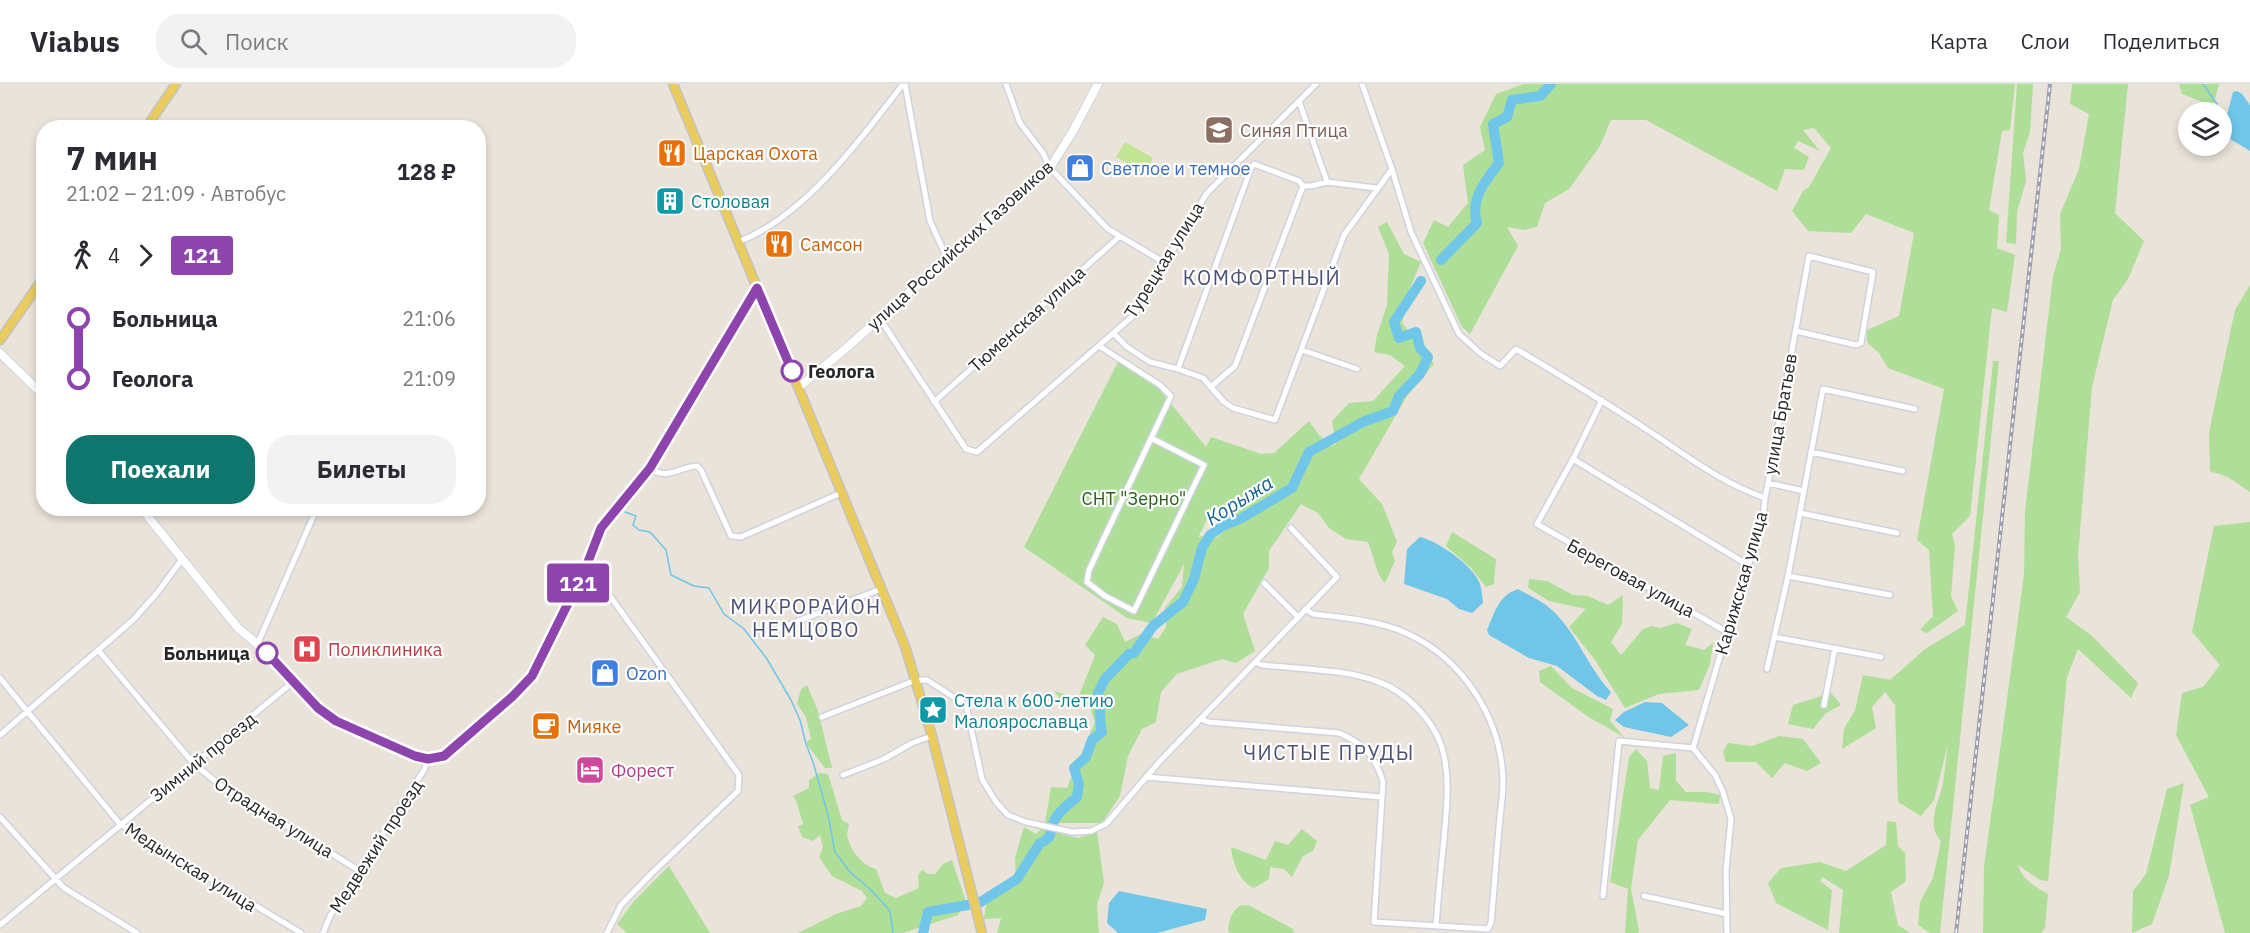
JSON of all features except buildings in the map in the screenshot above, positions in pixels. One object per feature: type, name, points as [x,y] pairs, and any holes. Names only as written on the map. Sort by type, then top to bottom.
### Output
[{"type":"main road","points":[[151,120],[176,84]]},
{"type":"main road","points":[[673,84],[905,645],[932,736],[982,933]]},
{"type":"main road","points":[[0,340],[36,288]]},
{"type":"street","points":[[738,242],[776,224],[802,201],[850,150],[904,84]]},
{"type":"street","points":[[904,84],[930,221],[947,258]]},
{"type":"street","points":[[1006,84],[1020,123],[1050,168],[1108,229],[1165,263]]},
{"type":"street","name":"улица Российских Газовиков","points":[[799,387],[880,319],[1050,168],[1098,84]]},
{"type":"street","name":"Турецкая улица","points":[[934,402],[966,449],[976,452],[1134,315],[1207,193],[1316,84]]},
{"type":"street","points":[[1113,333],[1127,347],[1150,362],[1203,378],[1224,402],[1233,408],[1275,420],[1344,235],[1392,169],[1362,84]]},
{"type":"street","points":[[1299,101],[1327,182]]},
{"type":"street","points":[[1178,369],[1251,168],[1254,164],[1299,181],[1303,186]]},
{"type":"street","name":"Карижская улица","points":[[1392,169],[1411,232],[1459,334],[1468,343],[1500,366],[1516,349],[1602,400],[1722,479],[1765,498],[1763,519],[1693,748]]},
{"type":"street","points":[[1303,186],[1327,182],[1376,188]]},
{"type":"street","points":[[1212,386],[1235,366],[1303,186]]},
{"type":"street","name":"Тюменская улица","points":[[934,402],[1119,237]]},
{"type":"street","name":"улица Братьев","points":[[1765,498],[1809,256],[1873,272],[1861,343],[1856,345],[1796,331]]},
{"type":"street","points":[[148,516],[238,628],[275,659],[318,708],[336,721],[415,756],[428,759],[444,756],[513,696],[532,676],[586,567],[601,528],[650,468],[757,288]]},
{"type":"street","points":[[880,319],[934,402]]},
{"type":"street","points":[[1099,346],[1160,385],[1171,396],[1151,438],[1089,570],[1087,582],[1105,596],[1134,611],[1204,465],[1151,438]]},
{"type":"street","points":[[1302,350],[1357,369]]},
{"type":"street","points":[[0,353],[36,388]]},
{"type":"street","points":[[1767,669],[1788,576],[1823,389],[1915,409]]},
{"type":"street","points":[[1602,400],[1573,459],[1748,565]]},
{"type":"street","points":[[1811,452],[1903,471]]},
{"type":"street","name":"Береговая улица","points":[[1573,459],[1537,524],[1727,632]]},
{"type":"street","points":[[650,468],[657,474],[672,474],[690,466],[697,466],[701,470],[731,536],[741,537],[842,493]]},
{"type":"street","points":[[1768,483],[1804,491]]},
{"type":"street","points":[[1800,513],[1897,533]]},
{"type":"street","points":[[257,645],[313,516]]},
{"type":"street","points":[[822,717],[916,680],[927,680],[966,705],[982,779],[996,802],[1008,815],[1026,822],[1072,832],[1091,831],[1106,824],[1201,718],[1337,577],[1291,528]]},
{"type":"street","points":[[0,735],[133,620],[183,558]]},
{"type":"street","points":[[586,567],[602,585],[739,776],[740,784],[738,791],[621,905],[607,933]]},
{"type":"street","points":[[1788,576],[1890,595]]},
{"type":"street","points":[[1264,583],[1298,617]]},
{"type":"street","points":[[762,635],[881,589]]},
{"type":"street","points":[[1201,718],[1208,722],[1339,733],[1357,741],[1371,754],[1383,782],[1374,922],[1488,929],[1491,923],[1503,783],[1494,730],[1483,706],[1468,682],[1449,662],[1407,633],[1377,623],[1313,614],[1305,609]]},
{"type":"street","points":[[1774,637],[1881,657]]},
{"type":"street","points":[[1824,705],[1835,648]]},
{"type":"street","name":"Отрадная улица","points":[[98,650],[194,764],[220,785],[360,871]]},
{"type":"street","points":[[1255,662],[1262,665],[1353,675],[1376,681],[1394,689],[1410,701],[1424,717],[1444,755],[1448,798],[1436,926]]},
{"type":"street","name":"Медынская улица","points":[[0,678],[120,824],[301,933]]},
{"type":"street","name":"Зимний проезд","points":[[0,925],[294,681]]},
{"type":"street","points":[[843,775],[884,759],[912,743],[932,736]]},
{"type":"street","points":[[1603,896],[1619,741],[1693,748],[1715,775],[1731,819],[1726,870],[1727,933]]},
{"type":"street","name":"Медвежий проезд","points":[[323,933],[330,916],[424,770],[428,759]]},
{"type":"street","points":[[1146,777],[1381,797]]},
{"type":"street","points":[[0,817],[64,888],[137,933]]},
{"type":"street","points":[[1644,896],[1726,914]]},
{"type":"green space","points":[[1524,84],[2015,84],[2010,130],[2002,131],[1989,210],[1999,215],[1997,248],[2015,255],[2007,312],[1992,308],[1970,516],[1952,534],[1955,545],[1951,596],[1958,611],[1927,633],[1920,630],[1933,616],[1929,550],[1917,540],[1944,389],[1888,368],[1879,353],[1867,342],[1867,330],[1899,316],[1914,233],[1866,214],[1851,233],[1808,231],[1792,211],[1803,191],[1809,187],[1831,148],[1814,128],[1803,130],[1820,151],[1798,141],[1794,148],[1809,157],[1804,170],[1785,169],[1777,191],[1646,120],[1611,120],[1600,146],[1569,189],[1545,203],[1537,227],[1524,230],[1507,227],[1518,246],[1470,334],[1462,327],[1423,243],[1434,220],[1448,227],[1468,203],[1463,165],[1485,150],[1480,127],[1496,94]]},
{"type":"green space","points":[[2017,84],[2033,84],[2030,132],[2023,153],[2026,181],[2017,212],[2016,244],[2006,243]]},
{"type":"green space","points":[[2072,84],[2128,84],[2115,213],[2144,241],[2128,279],[2113,300],[2092,387],[2078,556],[2080,592],[2066,617],[2092,636],[2138,683],[2131,698],[2078,649],[2067,677],[2048,881],[2040,880],[2018,865],[2034,886],[2048,894],[2045,928],[2041,933],[1983,933],[1984,867],[2024,575],[2025,511],[2053,276],[2061,249],[2060,214],[2079,169],[2089,114],[2070,104]]},
{"type":"green space","points":[[2179,84],[2219,84],[2214,102],[2203,102],[2182,94]]},
{"type":"green space","points":[[1125,142],[1153,158],[1145,173],[1116,157]]},
{"type":"green space","name":"СНТ \"Зерно\"","points":[[1387,222],[1404,254],[1421,262],[1410,288],[1402,323],[1434,364],[1407,396],[1359,479],[1382,504],[1397,542],[1392,552],[1395,561],[1385,583],[1377,569],[1368,542],[1346,539],[1329,528],[1318,513],[1301,504],[1269,551],[1269,568],[1243,614],[1255,651],[1236,663],[1222,659],[1177,674],[1161,692],[1156,722],[1142,729],[1128,756],[1120,796],[1102,823],[1045,823],[1051,787],[1067,788],[1095,722],[1090,707],[1064,708],[1063,702],[1054,691],[1078,698],[1095,655],[1085,645],[1103,617],[1117,624],[1125,642],[1141,634],[1158,639],[1166,627],[1165,608],[1182,587],[1184,564],[1152,623],[1127,618],[1024,547],[1119,360],[1159,389],[1206,447],[1211,437],[1261,454],[1274,453],[1309,421],[1331,446],[1336,444],[1332,421],[1349,403],[1373,401],[1405,366],[1390,355],[1374,352],[1387,305],[1389,254],[1378,227]],"holes":[[[1212,509],[1214,514],[1225,520],[1227,529],[1216,538],[1201,536],[1198,538]]]},
{"type":"green space","points":[[2250,285],[2250,492],[2228,477],[2210,471],[2209,432],[2235,310]]},
{"type":"green space","points":[[1993,361],[1999,361],[1940,933],[1930,933],[1918,925],[1920,902],[1933,878],[1941,841],[1934,827],[1934,813],[1943,783],[1948,744],[1934,800],[1921,816],[1898,802],[1895,705],[1885,692],[1872,707],[1876,728],[1842,749],[1844,729],[1855,710],[1863,675],[1890,680],[1925,649],[1965,625]]},
{"type":"green space","points":[[2250,522],[2250,933],[2225,933],[2190,805],[2209,797],[2176,735],[2182,693],[2203,687],[2220,665],[2192,632],[2214,526]]},
{"type":"green space","points":[[1452,532],[1496,559],[1494,584],[1486,587],[1471,568],[1446,546]]},
{"type":"green space","points":[[1529,579],[1547,581],[1573,595],[1588,596],[1608,605],[1623,595],[1622,624],[1611,642],[1621,655],[1643,629],[1652,626],[1660,628],[1677,623],[1692,629],[1685,645],[1704,650],[1713,643],[1710,664],[1699,690],[1659,694],[1625,708],[1595,660],[1569,627],[1586,609],[1549,601],[1528,588]]},
{"type":"green space","points":[[1551,666],[1572,688],[1613,709],[1610,721],[1624,737],[1587,716],[1540,682],[1539,671]]},
{"type":"green space","points":[[807,685],[818,711],[832,768],[825,768],[806,743],[811,738],[806,717],[797,704],[801,689]]},
{"type":"green space","points":[[1831,693],[1841,705],[1826,713],[1813,729],[1788,724],[1793,705]]},
{"type":"green space","points":[[1779,736],[1803,739],[1821,763],[1807,771],[1785,763],[1772,778],[1756,762],[1726,762],[1723,751],[1728,743],[1752,746]]},
{"type":"green space","points":[[1636,749],[1647,761],[1650,788],[1659,790],[1663,756],[1676,753],[1676,781],[1686,792],[1720,795],[1719,804],[1670,800],[1638,840],[1631,889],[1639,931],[1638,933],[1625,933],[1628,889],[1610,882],[1629,757]]},
{"type":"green space","points":[[819,773],[828,774],[842,820],[849,824],[847,836],[850,844],[862,861],[876,869],[885,893],[896,898],[919,888],[918,875],[922,870],[928,874],[935,874],[943,864],[952,860],[966,902],[958,915],[903,933],[798,933],[836,914],[861,906],[867,898],[862,891],[832,876],[819,857],[823,847],[820,835],[813,841],[802,837],[798,826],[803,824],[793,796],[809,788],[809,780]]},
{"type":"green space","points":[[2184,783],[2169,876],[2152,924],[2132,933],[2133,891],[2146,874],[2167,789]]},
{"type":"green space","points":[[1887,821],[1896,822],[1898,846],[1905,853],[1906,881],[1891,892],[1898,925],[1910,933],[1839,933],[1843,890],[1822,877],[1820,881],[1832,890],[1828,930],[1776,903],[1768,883],[1781,868],[1820,862],[1846,871],[1886,845]]},
{"type":"green space","points":[[1024,827],[1036,834],[1041,829],[1078,838],[1097,832],[1104,883],[1097,904],[1099,933],[997,933],[1001,918],[984,919],[987,899],[1016,875],[1015,858]]},
{"type":"green space","points":[[1302,829],[1317,841],[1313,851],[1303,856],[1292,877],[1284,869],[1270,867],[1269,879],[1254,888],[1241,877],[1233,859],[1231,847],[1266,860],[1275,841],[1288,845]]},
{"type":"green space","points":[[669,866],[710,933],[627,933],[617,924],[634,901]]},
{"type":"green space","points":[[1248,905],[1293,929],[1294,933],[1230,933],[1228,930],[1232,915],[1235,909]]},
{"type":"water","points":[[2237,91],[2242,94],[2250,105],[2250,151],[2232,140],[2230,102],[2233,92]]},
{"type":"water","points":[[1420,537],[1428,539],[1454,555],[1476,577],[1481,586],[1483,603],[1472,613],[1459,609],[1447,599],[1404,584],[1407,549]]},
{"type":"water","points":[[1518,589],[1546,605],[1565,624],[1594,671],[1611,692],[1606,700],[1597,696],[1557,666],[1529,658],[1489,635],[1487,630],[1498,605],[1511,592]]},
{"type":"water","points":[[1645,702],[1662,703],[1689,725],[1671,737],[1624,727],[1615,720],[1624,712]]},
{"type":"water","points":[[1119,891],[1207,909],[1205,920],[1157,933],[1118,933],[1107,923],[1109,903]]},
{"type":"waterway","name":"Корыжа","points":[[1441,260],[1477,223],[1475,214],[1477,198],[1499,163],[1493,124],[1507,117],[1512,100],[1540,96],[1551,84]]},
{"type":"waterway","points":[[2203,84],[2216,102]]},
{"type":"waterway","name":"Корыжа","points":[[979,903],[1017,879],[1040,843],[1050,836],[1057,816],[1077,797],[1079,784],[1074,768],[1086,757],[1092,740],[1102,732],[1098,693],[1105,679],[1129,654],[1134,653],[1153,626],[1183,602],[1194,579],[1202,548],[1210,535],[1292,488],[1309,452],[1363,422],[1393,411],[1399,396],[1420,374],[1428,357],[1420,348],[1416,332],[1399,338],[1394,322],[1421,281]]},
{"type":"waterway","points":[[625,512],[636,516],[633,525],[639,530],[650,532],[666,550],[671,575],[694,586],[709,588],[724,614],[744,629],[767,659],[800,720],[828,815],[835,852],[850,872],[890,911],[893,933]]},
{"type":"waterway","name":"Корыжа","points":[[923,933],[928,912],[968,905]]},
{"type":"railway","points":[[1956,933],[2050,84]]},
{"type":"bus line","name":"121","points":[[267,653],[318,708],[336,721],[415,756],[428,759],[444,756],[513,696],[532,676],[586,567],[601,528],[650,468],[757,288],[792,371]]},
{"type":"place","name":"Синяя Птица","points":[[1219,130]]},
{"type":"place","name":"Царская Охота","points":[[672,153]]},
{"type":"place","name":"Светлое и темное","points":[[1080,168]]},
{"type":"place","name":"Столовая","points":[[670,201]]},
{"type":"place","name":"Самсон","points":[[779,244]]},
{"type":"place","name":"Геолога","points":[[792,371]]},
{"type":"place","name":"Поликлиника","points":[[307,649]]},
{"type":"place","name":"Больница","points":[[267,653]]},
{"type":"place","name":"Ozon","points":[[605,673]]},
{"type":"place","name":"Стела к 600-летию Малоярославца","points":[[933,710]]},
{"type":"place","name":"Мияке","points":[[546,726]]},
{"type":"place","name":"Форест","points":[[590,770]]},
{"type":"district","name":"КОМФОРТНЫЙ","points":[[1262,277]]},
{"type":"district","name":"МИКРОРАЙОН НЕМЦОВО","points":[[806,618]]},
{"type":"district","name":"ЧИСТЫЕ ПРУДЫ","points":[[1329,752]]}]
